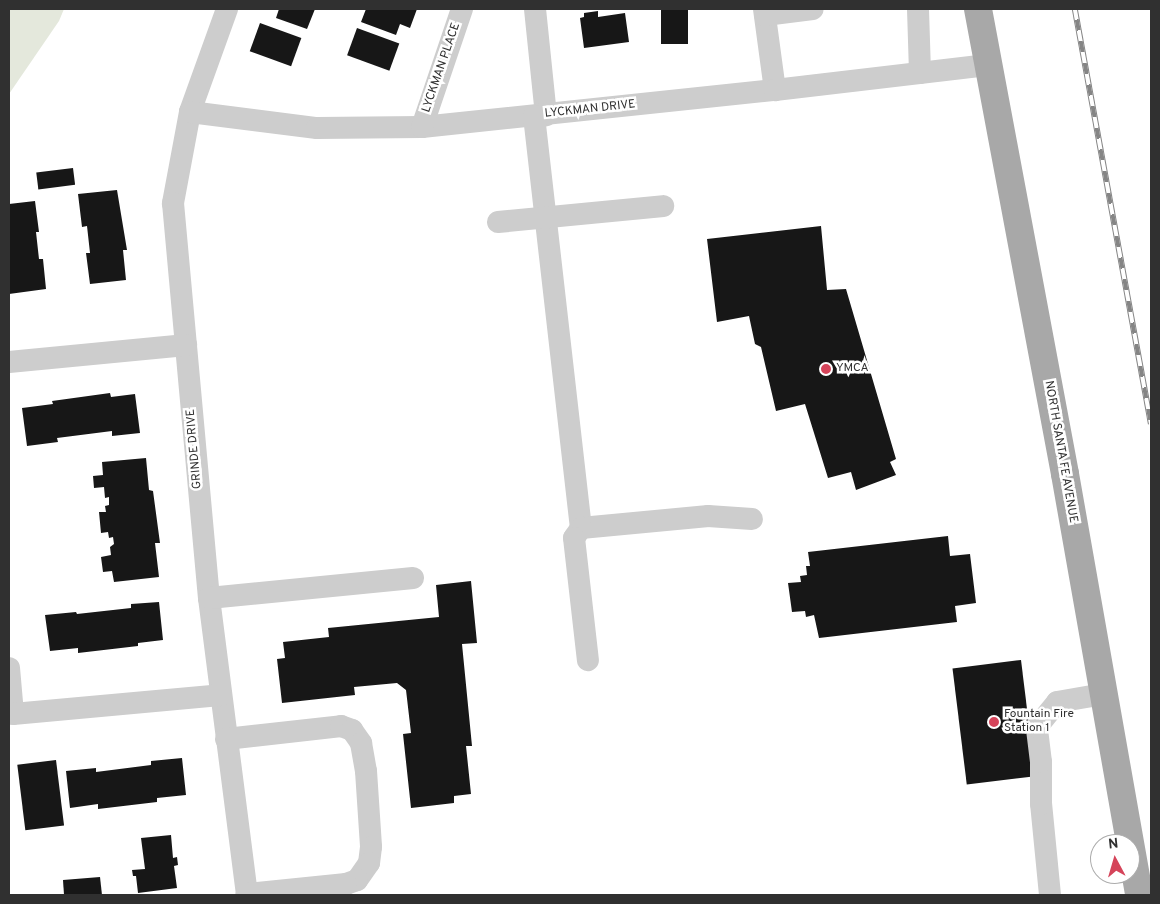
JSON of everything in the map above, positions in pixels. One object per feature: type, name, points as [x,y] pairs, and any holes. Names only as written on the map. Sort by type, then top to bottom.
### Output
[{"type":"main road","name":"NORTH SANTA FE AVENUE","points":[[978,9],[1104,694],[1139,895]]},
{"type":"street","name":"GRINDE DRIVE","points":[[228,9],[190,112],[173,203],[209,598],[246,895]]},
{"type":"street","name":"LYCKMAN PLACE","points":[[422,127],[462,9]]},
{"type":"street","points":[[535,9],[546,217],[581,528],[574,538],[588,660]]},
{"type":"street","points":[[775,90],[764,12],[813,9]]},
{"type":"street","points":[[918,9],[920,73]]},
{"type":"street","name":"LYCKMAN DRIVE","points":[[190,112],[317,128],[422,127],[775,90],[988,65]]},
{"type":"street","points":[[498,222],[663,206]]},
{"type":"street","points":[[9,362],[186,345]]},
{"type":"street","points":[[581,528],[708,516],[752,519]]},
{"type":"street","points":[[209,598],[413,578]]},
{"type":"street","points":[[9,668],[13,714],[220,695]]},
{"type":"street","points":[[1050,895],[1041,804],[1041,762],[1038,727],[1057,702],[1104,694]]},
{"type":"street","points":[[226,739],[341,726],[352,730],[361,743],[366,771],[371,847],[369,863],[357,880],[346,884],[246,895]]},
{"type":"shaded area","points":[[9,9],[64,9],[59,21],[9,94]]},
{"type":"building","points":[[279,9],[315,9],[307,29],[276,18]]},
{"type":"building","points":[[366,9],[417,9],[410,28],[400,24],[396,35],[361,22]]},
{"type":"building","points":[[661,9],[688,9],[688,44],[661,44]]},
{"type":"building","points":[[598,11],[598,17],[625,13],[629,42],[584,48],[580,18],[584,17],[584,13]]},
{"type":"building","points":[[260,23],[301,38],[291,66],[250,51]]},
{"type":"building","points":[[357,28],[399,43],[389,71],[347,55]]},
{"type":"building","points":[[73,168],[75,185],[38,189],[36,173]]},
{"type":"building","points":[[117,190],[127,250],[123,250],[126,280],[90,284],[86,253],[90,253],[87,226],[82,227],[78,194]]},
{"type":"building","points":[[35,201],[39,232],[36,232],[39,259],[43,259],[46,289],[9,294],[9,204]]},
{"type":"building","points":[[821,226],[827,290],[846,289],[896,459],[890,462],[896,475],[856,490],[851,472],[828,478],[805,404],[776,411],[761,347],[755,344],[749,316],[717,322],[707,239]]},
{"type":"building","points":[[110,393],[111,397],[135,394],[140,433],[112,436],[112,431],[57,438],[58,442],[27,446],[22,408],[53,404],[52,401]]},
{"type":"building","points":[[146,458],[149,490],[153,491],[160,543],[155,543],[159,577],[114,582],[112,571],[103,572],[101,557],[111,555],[110,547],[114,544],[113,537],[109,538],[108,532],[101,533],[99,512],[106,512],[105,506],[109,505],[109,497],[105,498],[104,487],[94,488],[93,476],[103,475],[102,462]]},
{"type":"building","points":[[948,536],[950,556],[970,554],[976,603],[955,606],[957,622],[819,638],[814,615],[806,617],[805,611],[792,612],[788,583],[801,582],[800,576],[807,575],[806,566],[810,566],[808,552]]},
{"type":"building","points":[[471,581],[477,643],[462,644],[472,746],[466,746],[471,794],[454,796],[454,803],[411,808],[403,734],[411,733],[406,690],[397,683],[354,687],[355,695],[282,703],[277,659],[285,658],[283,642],[329,637],[328,628],[439,617],[436,585]]},
{"type":"building","points":[[159,602],[163,640],[138,643],[138,646],[78,653],[78,648],[50,651],[45,615],[76,612],[77,614],[131,608],[131,604]]},
{"type":"building","name":"Fountain Fire Station 1","points":[[1021,660],[1035,776],[967,785],[953,668]]},
{"type":"building","points":[[182,758],[186,795],[157,798],[157,802],[98,809],[98,804],[70,808],[66,771],[96,768],[96,772],[151,765],[151,761]]},
{"type":"building","points":[[56,760],[64,826],[25,830],[17,765]]},
{"type":"building","points":[[171,835],[173,858],[177,857],[178,865],[174,866],[177,888],[138,893],[136,876],[133,876],[132,870],[145,869],[141,838]]},
{"type":"building","points":[[100,877],[102,895],[64,895],[63,880]]},
{"type":"railway","points":[[1075,9],[1151,424]]},
{"type":"place","name":"YMCA","points":[[826,369]]},
{"type":"place","name":"Fountain Fire Station 1","points":[[994,722]]}]
